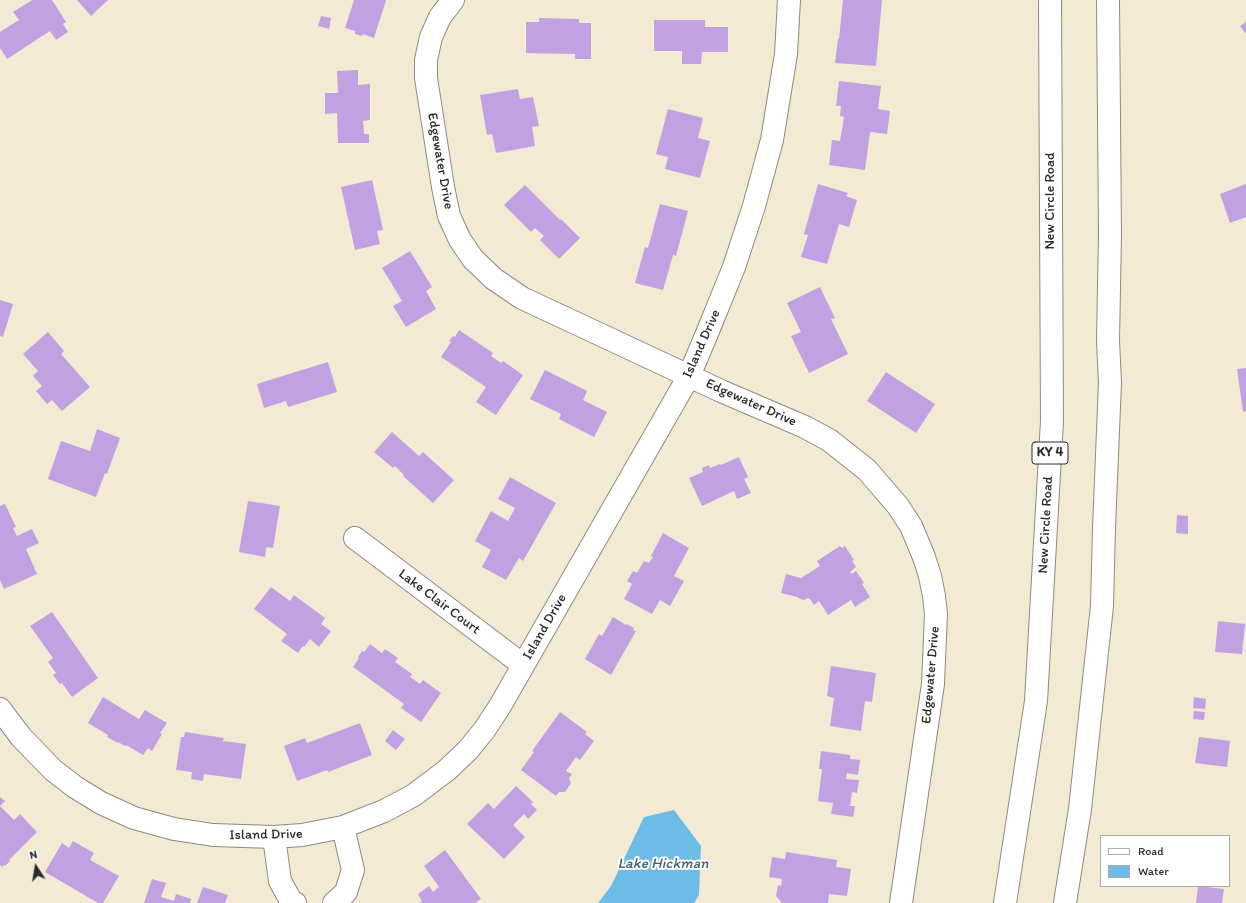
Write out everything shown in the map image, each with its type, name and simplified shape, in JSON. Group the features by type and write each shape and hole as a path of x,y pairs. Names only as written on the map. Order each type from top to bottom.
{"main road":[{"name":"Edgewater Drive","path":"453,0 440,17 431,37 426,60 426,78 447,209 460,240 474,259 494,279 522,298 721,391 805,427 829,440 867,470 898,506 911,526 930,576 936,614 933,684 901,903"},
{"name":"Island Drive","path":"0,710 21,737 53,770 75,787 101,803 134,818 174,829 213,835 274,837 302,835 344,827 384,811 414,795 446,770 468,750 485,729 500,706 689,376 734,267 754,206 772,140 786,54 790,0"},
{"name":"New Circle Road","path":"1005,903 1036,701 1052,421 1050,0"},
{"path":"1065,903 1080,808 1102,606 1110,382 1108,341 1110,234 1108,0"},
{"name":"Lake Clair Court","path":"355,538 524,665"},
{"path":"334,903 346,892 353,870 344,827"},
{"path":"274,837 280,881 291,901 295,903"}],"water":[{"name":"Lake Hickman","path":"674,810 701,846 699,895 694,903 598,903 611,886 644,817"}],"building":[{"path":"32,0 52,0 66,22 63,24 68,32 56,40 50,31 7,59 0,48 0,32 19,20 13,12"},
{"path":"77,0 108,0 91,16"},
{"path":"354,0 386,0 374,38 363,34 362,36 355,34 355,31 345,28"},
{"path":"843,0 882,0 876,66 835,63"},
{"path":"321,16 331,18 329,29 318,26"},
{"path":"539,18 579,19 579,23 591,23 591,59 575,59 575,54 526,53 526,22 539,22"},
{"path":"654,20 705,20 705,27 728,27 728,52 702,52 701,64 682,64 682,51 654,51"},
{"path":"1246,22 1246,34 1240,26"},
{"path":"358,70 358,85 370,84 370,120 363,121 364,134 369,134 369,143 338,143 337,113 325,114 325,93 338,93 337,71"},
{"path":"839,81 881,86 878,109 890,111 887,134 870,132 865,170 829,165 832,140 840,141 844,117 840,116 841,106 836,106"},
{"path":"518,89 520,99 533,97 539,126 532,127 535,146 496,153 492,134 487,135 480,95"},
{"path":"668,109 703,118 698,138 710,141 700,178 665,169 668,157 656,154"},
{"path":"372,180 383,230 377,231 380,244 355,250 341,187"},
{"path":"818,184 848,193 846,196 857,200 849,227 839,224 827,264 801,257 808,235 804,234"},
{"path":"1246,184 1246,217 1230,223 1220,194"},
{"path":"525,185 580,238 559,259 540,240 544,236 535,228 531,232 504,205"},
{"path":"660,204 688,211 676,256 673,255 663,290 635,283 645,247 648,248"},
{"path":"410,251 432,287 426,291 436,309 406,327 393,306 402,301 382,268"},
{"path":"820,287 835,318 831,319 848,354 809,373 791,336 801,332 787,303"},
{"path":"0,300 13,304 3,337 0,336"},
{"path":"459,330 493,353 491,356 501,363 503,361 523,375 496,415 476,402 486,387 441,357 451,342 449,341 453,336 455,337"},
{"path":"48,332 64,351 61,354 90,387 62,411 52,400 47,404 36,391 42,386 33,376 38,371 23,354"},
{"path":"328,362 337,392 288,407 286,401 264,408 257,384"},
{"path":"1246,368 1246,411 1243,412 1237,369"},
{"path":"545,370 587,391 583,400 607,412 594,437 559,419 561,414 530,399"},
{"path":"886,372 935,404 916,433 867,401"},
{"path":"97,429 120,438 107,474 105,473 96,497 48,479 61,441 90,451"},
{"path":"392,432 419,456 423,452 454,480 433,503 403,476 404,475 395,466 393,468 374,452"},
{"path":"739,457 748,477 744,479 751,493 737,499 734,491 702,506 689,478 703,472 702,468 709,465 710,468"},
{"path":"510,477 556,503 523,561 519,558 506,580 482,567 491,550 475,541 491,511 508,521 515,508 498,499"},
{"path":"248,501 280,506 273,548 266,547 265,557 239,552"},
{"path":"5,504 16,527 13,528 17,536 32,529 39,543 26,549 37,574 4,589 0,580 0,506"},
{"path":"1177,515 1188,516 1188,534 1176,533"},
{"path":"663,533 689,548 674,576 684,581 670,606 660,600 652,614 624,599 632,584 627,581 633,571 637,573 644,561 649,563"},
{"path":"840,546 842,548 845,546 854,560 852,561 856,567 850,572 852,574 856,571 864,583 862,584 870,597 855,607 851,600 828,615 819,601 814,605 810,599 807,598 804,600 781,593 786,574 801,578 820,566 817,561"},
{"path":"271,587 290,601 294,595 325,618 321,624 331,631 319,647 310,639 298,653 281,641 287,634 254,609"},
{"path":"52,612 98,678 72,697 62,683 60,684 53,675 56,673 48,662 53,658 30,626"},
{"path":"613,617 634,628 633,630 636,631 611,675 585,659 599,634 602,636"},
{"path":"1218,621 1245,624 1242,654 1215,652"},
{"path":"370,644 382,653 385,649 398,658 395,662 412,674 410,677 420,684 423,680 441,693 421,722 401,708 404,704 353,667 362,651 364,652"},
{"path":"831,666 876,673 872,702 865,701 861,731 830,726 834,698 827,696"},
{"path":"103,697 139,719 145,710 167,723 160,733 162,734 152,751 148,748 143,755 126,745 125,746 107,737 108,735 88,723"},
{"path":"1194,697 1206,699 1205,709 1193,708"},
{"path":"1194,711 1205,712 1204,720 1193,719"},
{"path":"560,712 587,732 585,734 594,741 580,760 576,757 566,771 572,774 569,778 571,783 565,792 559,792 556,796 521,770 534,752 532,751"},
{"path":"360,723 372,755 328,772 327,770 297,781 284,746 305,738 307,743"},
{"path":"393,730 405,739 396,750 385,741"},
{"path":"185,732 224,738 223,741 246,744 241,779 204,774 203,781 191,779 192,772 176,770 181,737 184,737"},
{"path":"1199,737 1230,741 1227,767 1195,763"},
{"path":"821,751 850,755 850,759 860,760 858,775 847,773 846,779 859,780 857,793 852,792 850,806 855,806 853,817 831,814 833,803 818,801 822,769 819,769"},
{"path":"516,786 533,802 531,804 537,810 528,819 524,814 513,825 525,837 504,859 467,824 488,803 494,809"},
{"path":"0,797 5,801 0,806"},
{"path":"0,806 14,820 20,814 37,832 5,866 4,865 2,867 0,865"},
{"path":"73,841 94,853 90,860 119,876 103,903 98,903 45,872 62,843 69,848"},
{"path":"445,850 481,899 475,903 419,903 422,901 418,894 429,886 433,892 439,887 424,866"},
{"path":"786,852 837,860 836,867 851,869 847,896 829,894 828,903 782,903 776,896 778,885 781,886 782,879 769,877 772,857 785,859"},
{"path":"152,879 166,883 161,897 174,901 176,894 191,899 190,903 144,903"},
{"path":"203,887 228,895 225,903 197,903"},
{"path":"1198,887 1224,889 1222,903 1196,903"}]}
